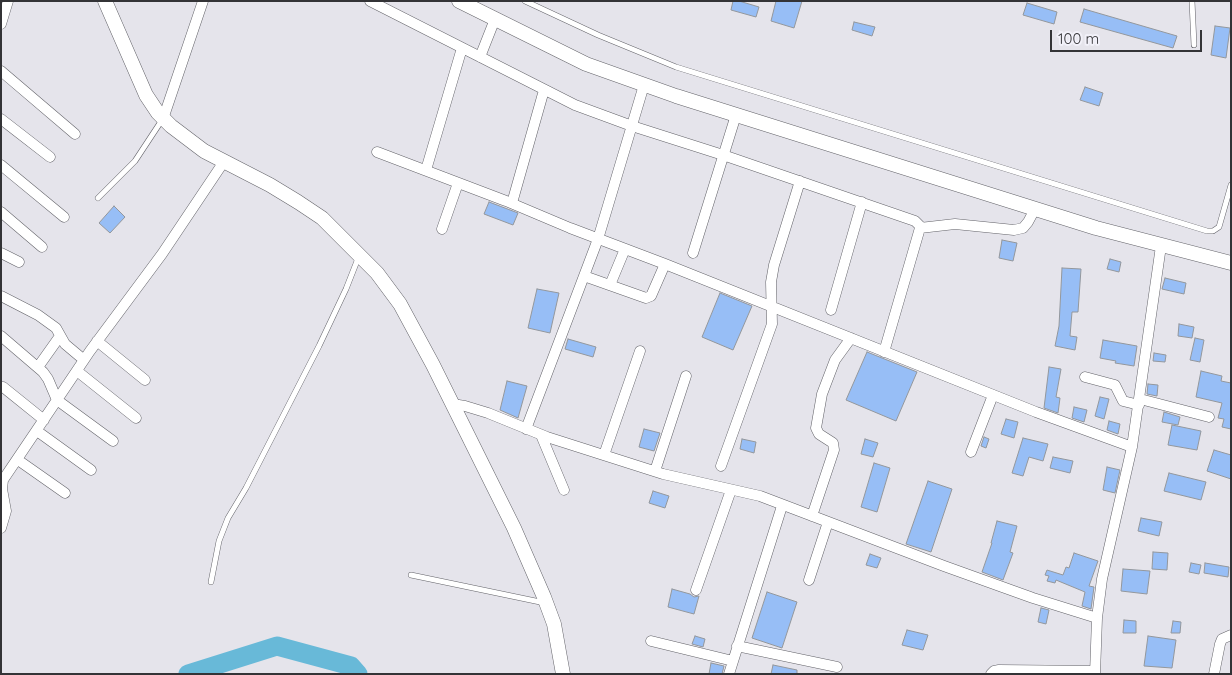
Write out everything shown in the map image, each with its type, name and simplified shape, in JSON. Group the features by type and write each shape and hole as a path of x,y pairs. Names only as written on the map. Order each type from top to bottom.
{"street":[{"path":"1,24 8,1"},
{"path":"104,1 146,95 158,114 204,151 223,163 270,185 322,218 377,273 400,304 514,528 546,603 558,642 563,674"},
{"path":"163,119 203,1"},
{"path":"370,1 575,105 632,126 915,220 920,228 884,352"},
{"path":"459,1 586,64 644,85 1035,209 1161,246 1231,263"},
{"path":"480,57 495,19"},
{"path":"426,170 462,48"},
{"path":"1,70 75,134"},
{"path":"526,429 598,239 644,85"},
{"path":"512,203 544,90"},
{"path":"693,252 736,115"},
{"path":"1,119 50,158"},
{"path":"377,152 512,203 598,239 993,395 1132,447"},
{"path":"1,528 6,511 2,484 97,341 158,260 223,163"},
{"path":"1,165 64,217"},
{"path":"721,466 772,324 771,282 774,265 800,181"},
{"path":"442,229 458,183"},
{"path":"831,310 862,202"},
{"path":"920,228 956,224 1014,230 1023,228 1035,209"},
{"path":"1,212 42,247"},
{"path":"991,674 999,670 1095,672 1097,618 1103,571 1132,447 1161,246"},
{"path":"610,285 625,249"},
{"path":"1,253 19,262"},
{"path":"584,276 648,297 651,296 665,264"},
{"path":"1,296 38,315 56,328 65,344 84,360"},
{"path":"1,336 38,367 48,379 57,400 113,441"},
{"path":"38,367 60,336"},
{"path":"812,516 834,450 833,443 819,434 816,428 822,394 835,360 851,338"},
{"path":"97,341 145,380"},
{"path":"604,456 640,351"},
{"path":"77,371 136,418"},
{"path":"655,472 686,376"},
{"path":"1085,378 1115,385 1123,400 1209,417"},
{"path":"3,388 44,420"},
{"path":"971,452 993,395"},
{"path":"452,404 488,413 541,435 655,472 760,496 782,506 1033,598 1097,618"},
{"path":"37,431 92,470"},
{"path":"541,435 564,490"},
{"path":"18,460 65,493"},
{"path":"696,590 732,490"},
{"path":"729,674 782,506"},
{"path":"809,580 828,522"},
{"path":"1214,674 1220,644 1222,640 1231,635"},
{"path":"651,641 733,661"},
{"path":"737,646 837,667"}],"lane":[{"path":"525,1 598,35 676,67 1207,231 1213,231 1219,227 1231,185"},
{"path":"1192,1 1194,45"},
{"path":"98,198 135,161 163,119"},
{"path":"211,582 218,541 228,518 246,488 319,346 360,255"},
{"path":"411,575 546,603"}],"building":[{"path":"733,1 759,7 756,17 731,10"},
{"path":"776,1 802,1 794,28 771,21"},
{"path":"1027,3 1057,12 1054,24 1023,15"},
{"path":"1084,9 1177,36 1173,48 1080,22"},
{"path":"854,22 875,27 872,36 852,30"},
{"path":"1215,26 1230,28 1226,58 1211,55"},
{"path":"1085,87 1103,93 1099,106 1080,100"},
{"path":"489,202 518,213 513,225 484,214"},
{"path":"114,206 125,217 110,233 99,223"},
{"path":"1002,240 1017,243 1013,261 999,258"},
{"path":"1110,259 1121,262 1119,272 1107,269"},
{"path":"1062,268 1081,269 1078,312 1072,312 1070,336 1077,337 1075,350 1055,346 1059,326"},
{"path":"1165,278 1186,283 1184,294 1162,289"},
{"path":"537,289 559,293 550,333 528,328"},
{"path":"720,293 752,306 733,350 702,337"},
{"path":"1179,324 1194,327 1192,338 1178,336"},
{"path":"1195,338 1204,340 1200,362 1190,360"},
{"path":"568,339 596,347 593,357 565,349"},
{"path":"1103,340 1137,346 1134,366 1100,358"},
{"path":"867,352 917,372 896,421 846,400"},
{"path":"1154,353 1166,355 1165,362 1153,361"},
{"path":"1049,367 1061,369 1056,397 1060,398 1058,413 1044,408"},
{"path":"1201,371 1222,376 1221,381 1231,383 1231,429 1222,427 1224,419 1218,418 1222,403 1196,397"},
{"path":"507,381 527,386 518,418 500,410"},
{"path":"1148,384 1158,385 1157,396 1147,394"},
{"path":"1100,397 1109,399 1104,419 1095,416"},
{"path":"1074,407 1087,410 1084,422 1072,418"},
{"path":"1164,412 1180,417 1178,425 1162,422"},
{"path":"1006,419 1018,422 1014,438 1001,434"},
{"path":"1109,421 1120,424 1118,434 1107,430"},
{"path":"1172,425 1201,431 1197,450 1168,445"},
{"path":"644,429 660,433 654,451 639,447"},
{"path":"984,437 989,439 986,448 981,446"},
{"path":"1023,438 1048,444 1043,461 1029,457 1023,476 1012,473"},
{"path":"742,439 756,442 754,453 740,449"},
{"path":"865,439 878,443 873,457 861,454"},
{"path":"1214,450 1231,455 1231,479 1207,471"},
{"path":"1053,457 1073,461 1070,473 1050,468"},
{"path":"874,463 890,468 877,512 861,507"},
{"path":"1107,467 1120,470 1115,493 1103,490"},
{"path":"1169,473 1206,482 1201,500 1164,491"},
{"path":"928,481 952,489 931,552 906,544"},
{"path":"653,491 669,496 665,508 649,503"},
{"path":"1141,518 1162,522 1159,536 1138,531"},
{"path":"997,521 1017,526 1010,552 1013,553 1003,580 982,572"},
{"path":"1153,552 1168,553 1167,570 1152,569"},
{"path":"1074,553 1098,561 1089,586 1094,587 1091,609 1082,606 1085,592 1056,580 1055,583 1047,581 1049,576 1045,575 1047,570 1063,575 1066,567 1069,568"},
{"path":"870,554 881,558 877,568 866,565"},
{"path":"1191,563 1201,565 1199,574 1189,572"},
{"path":"1205,563 1229,567 1228,577 1204,573"},
{"path":"1123,569 1150,571 1147,594 1121,591"},
{"path":"672,589 694,597 699,596 694,614 668,607"},
{"path":"767,592 797,602 782,648 752,638"},
{"path":"1041,608 1049,610 1046,624 1038,622"},
{"path":"1124,620 1136,621 1136,633 1123,633"},
{"path":"1173,621 1181,622 1180,633 1171,633"},
{"path":"907,630 928,635 923,650 902,645"},
{"path":"695,636 705,639 703,647 692,644"},
{"path":"1148,636 1176,640 1172,668 1144,666"},
{"path":"711,663 724,666 722,674 709,674"},
{"path":"773,665 797,670 797,674 771,674"}],"waterway":[{"path":"188,674 277,646 351,666 358,674"}]}
